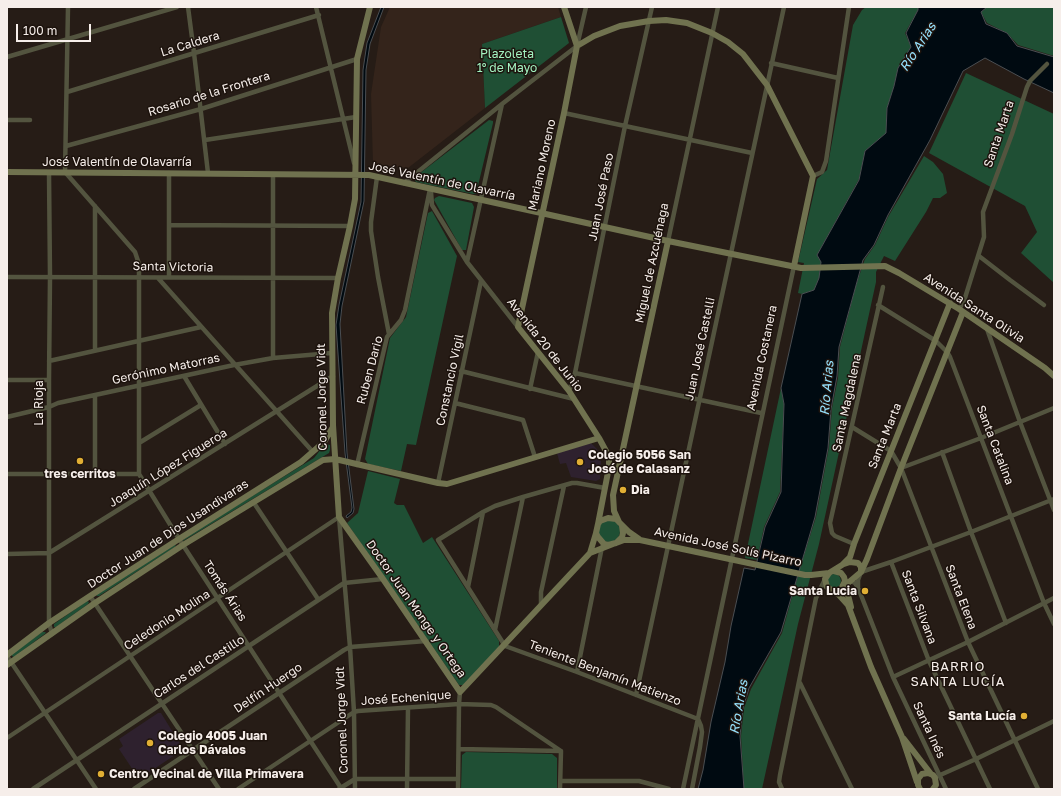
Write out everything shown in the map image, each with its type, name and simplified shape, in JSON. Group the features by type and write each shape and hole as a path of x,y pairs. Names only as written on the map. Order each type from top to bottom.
{"main road":[{"name":"Coronel Jorge Vidt","path":"338,517 333,425 332,313 355,199 358,174 356,117 357,59 370,7"},
{"path":"564,7 577,46 610,29 649,21 675,21 687,23 712,33 728,42 743,54 767,85 813,176"},
{"name":"Mariano Moreno","path":"518,327 577,46"},
{"name":"José Valentín de Olavarría","path":"7,172 358,174 605,228 804,268 878,265"},
{"name":"Avenida Costanera","path":"794,266 813,176"},
{"name":"Miguel de Azcuénaga","path":"621,524 614,510 613,495 668,241"},
{"name":"Avenida Santa Olivia","path":"878,265 885,266 899,273 950,303 1045,368 1054,376"},
{"name":"Santa Marta","path":"853,551 854,544 950,303"},
{"name":"Santa Marta","path":"861,572 947,352 961,310"},
{"name":"Avenida 20 de Junio","path":"518,327 568,390 600,438 606,451 609,462 598,524"},
{"name":"Doctor Juan de Dios Usandivaras","path":"7,655 90,596 179,538 301,462 323,443 333,425"},
{"path":"313,452 325,460 335,459 351,464 448,484 600,438"},
{"path":"323,443 330,443 334,449 331,457 325,460"},
{"name":"Doctor Juan de Dios Usandivaras","path":"9,664 95,603 183,546 325,460"},
{"name":"Doctor Juan Monge y Ortega","path":"338,517 383,578 460,692"},
{"path":"460,692 505,646 590,553 615,543 622,537 623,533 621,524 616,519 604,519 598,524 590,553"},
{"name":"Avenida José Solís Pizarro","path":"621,524 640,540"},
{"path":"596,533 600,541 608,545 615,543"},
{"name":"Avenida José Solís Pizarro","path":"615,543 630,539 668,545 808,575 825,583"},
{"path":"842,565 850,557 853,551 861,560 867,559"},
{"path":"834,591 838,590 861,572 861,567 858,563 850,562 842,565 831,572 825,583 834,591 844,599 852,612"},
{"path":"831,572 841,573 846,584 852,612 871,667 902,737 920,789"},
{"name":"Avenida José Solís Pizarro","path":"808,575 831,572"},
{"path":"902,737 935,782"},
{"path":"917,782 922,774 928,773 935,782"}],"street":[{"path":"7,474 139,474 138,264 135,252 65,172 68,7"},
{"path":"7,57 177,7"},
{"path":"188,7 208,173"},
{"path":"316,7 358,174"},
{"name":"Mariano Moreno","path":"577,46 586,7"},
{"name":"Juan José Paso","path":"568,390 575,373 625,126 652,7"},
{"name":"Miguel de Azcuénaga","path":"668,241 718,7"},
{"name":"Juan José Castelli","path":"636,695 784,7"},
{"path":"813,176 822,172 826,161 849,7"},
{"name":"La Caldera","path":"67,92 318,15"},
{"path":"404,183 577,46"},
{"name":"Rosario de la Frontera","path":"66,146 201,109 331,66 357,59"},
{"path":"771,63 838,78"},
{"name":"Santa Marta","path":"961,310 984,237 983,212 1012,134 1027,87 1030,81 1046,64"},
{"path":"467,262 502,104"},
{"path":"564,113 752,153"},
{"path":"205,140 356,117"},
{"path":"7,120 30,120"},
{"name":"La Rioja","path":"49,173 49,624 52,634"},
{"path":"169,173 169,277"},
{"path":"273,174 273,358"},
{"path":"377,177 370,222 378,277 389,334"},
{"name":"Ruben Dario","path":"351,464 387,337 401,320 405,310 430,189"},
{"name":"Avenida 20 de Junio","path":"430,189 432,206 467,262 518,327"},
{"path":"95,206 95,350"},
{"path":"169,225 350,226"},
{"path":"979,256 1044,305"},
{"name":"Avenida Costanera","path":"683,789 794,266"},
{"name":"Santa Victoria","path":"7,277 338,278"},
{"path":"158,278 313,452"},
{"name":"Constancio Vigil","path":"438,483 481,281"},
{"name":"Santa Magdalena","path":"854,544 835,536 832,533 830,524 878,305 884,287"},
{"name":"Santa Catalina","path":"878,305 936,341 950,357 1044,603 1054,624"},
{"path":"50,361 201,328"},
{"path":"987,329 1020,422 1052,500 1054,510"},
{"path":"530,389 538,352"},
{"name":"Gerónimo Matorras","path":"7,416 49,407 58,403 234,365 273,358 332,353"},
{"path":"461,371 574,399"},
{"path":"575,373 700,401 762,413"},
{"path":"184,376 225,444"},
{"name":"Joaquín López Figueroa","path":"49,553 333,376"},
{"path":"7,380 49,380"},
{"path":"94,395 95,474"},
{"path":"455,403 523,420 535,457"},
{"path":"139,443 200,404"},
{"path":"901,468 981,438 1054,408"},
{"name":"Santa Elena","path":"852,427 891,451 901,468 968,642 1038,789"},
{"path":"942,452 1006,623"},
{"name":"Tomás Árias","path":"139,474 183,546 311,741 340,788"},
{"path":"505,646 438,540 483,512 495,506 523,497 577,483 605,488"},
{"path":"541,605 541,592 564,486"},
{"path":"495,630 523,497"},
{"path":"861,572 971,532 1052,500"},
{"path":"254,503 318,600"},
{"path":"468,587 483,512"},
{"name":"Celedonio Molina","path":"7,738 287,553 338,517"},
{"name":"Coronel Jorge Vidt","path":"338,517 350,648 354,712 355,789"},
{"path":"577,672 602,548"},
{"path":"7,554 49,553"},
{"name":"Santa Silvana","path":"891,562 930,661 990,789"},
{"name":"Santa Inés","path":"859,590 858,580 861,572"},
{"name":"Carlos del Castillo","path":"33,789 344,583 383,578"},
{"path":"782,789 780,775 800,683 816,598 825,583"},
{"name":"Santa Inés","path":"846,584 855,583 859,590 935,782 946,789"},
{"path":"90,596 219,789"},
{"path":"893,677 930,661 1054,598"},
{"name":"Delfín Huergo","path":"134,789 344,650 350,648 426,641"},
{"name":"Teniente Benjamín Matienzo","path":"505,646 698,719"},
{"path":"7,655 9,664 96,789"},
{"path":"800,683 852,789"},
{"name":"Doctor Juan Monge y Ortega","path":"458,789 460,692"},
{"name":"José Echenique","path":"238,789 354,712 358,711 459,704 486,704 496,707 561,751"},
{"path":"407,789 408,708"},
{"name":"Avenida Costanera","path":"692,789 702,732 698,719"},
{"path":"935,782 1015,740 1054,722"},
{"path":"459,749 561,751 560,789"},
{"path":"340,788 355,779 458,779"},
{"path":"561,781 639,781 669,789"}],"shaded area":[{"path":"390,7 558,7 561,17 482,44 485,108 408,168 373,164 371,94 381,27"},
{"name":"Colegio 5056 San José de Calasanz","path":"591,443 597,449 601,461 600,479 596,481 571,477 566,463 560,464 557,453"},
{"name":"Colegio 4005 Juan Carlos Dávalos","path":"158,713 161,713 182,747 181,751 139,779 119,749 123,746 119,739"}],"green space":[{"path":"866,7 918,7 918,10 905,33 911,47 898,68 887,108 886,133 865,151 859,179 817,255 821,262 819,278 814,290 802,294 798,293 804,263 798,262 817,179 827,170 853,25 862,10"},
{"path":"987,7 1054,7 1054,56 1018,45 1007,33 987,23 981,12"},
{"name":"Plazoleta 1° de Mayo","path":"561,17 569,43 485,108 482,44"},
{"path":"966,73 1054,114 1054,283 1021,253 1037,232 1025,206 929,153"},
{"path":"489,120 493,121 493,123 476,194 416,182 415,177"},
{"path":"924,156 933,162 943,174 947,193 940,198 933,198 926,212 895,261 884,256 876,272 876,282 819,544 798,624 762,789 744,789 741,736 744,708 751,689 782,633 816,517 829,447 832,408 838,378 840,347 856,285 865,259 875,245 888,217"},
{"path":"439,196 472,203 474,207 466,250 462,250 434,200"},
{"path":"432,211 457,256 416,445 407,444 401,471 368,464 365,459 390,338 406,317 428,213"},
{"path":"781,388 784,404 780,492 764,527 757,560 745,558"},
{"path":"325,444 330,445 329,453 183,541 192,533 314,458"},
{"path":"368,471 400,479 394,503 397,505 404,505 423,543 432,537 499,641 499,647 463,685 459,685 347,523 358,513"},
{"path":"609,520 617,523 620,531 617,539 609,542 601,539 598,531 601,523"},
{"path":"176,544 175,547 99,596 96,595"},
{"path":"834,574 839,576 841,581 839,586 834,588 829,586 827,581 829,576"},
{"path":"87,601 89,602 88,604 54,627 54,624"},
{"path":"42,632 46,633 14,657 12,656 12,654"},
{"path":"466,752 552,754 557,758 557,789 461,789 462,755"}],"water":[{"path":"381,7 384,7 370,44 366,70 364,201 342,306 340,324 347,453 354,509 353,513 347,518 346,516 351,512 352,508 345,453 336,325 361,202 363,70 367,43"},
{"name":"Río Arias","path":"918,7 987,7 981,12 986,24 1007,33 1017,46 1054,57 1054,93 985,58 963,71 930,140 888,215 874,245 863,260 839,347 837,376 831,409 828,448 815,517 781,632 749,688 743,708 740,736 744,789 698,789 744,568 755,570 765,527 781,492 784,404 781,388 802,294 814,290 819,278 821,262 817,255 859,180 865,151 886,133 887,108 898,68 911,47 906,33 918,10"}],"place":[{"name":"tres cerritos","path":"80,461"},
{"name":"Colegio 5056 San José de Calasanz","path":"580,462"},
{"name":"Dia","path":"623,490"},
{"name":"Santa Lucia","path":"865,591"},
{"name":"Santa Lucía","path":"1024,716"},
{"name":"Colegio 4005 Juan Carlos Dávalos","path":"150,743"},
{"name":"Centro Vecinal de Villa Primavera","path":"101,774"}],"district":[{"name":"BARRIO SANTA LUCÍA","path":"958,674"}]}
